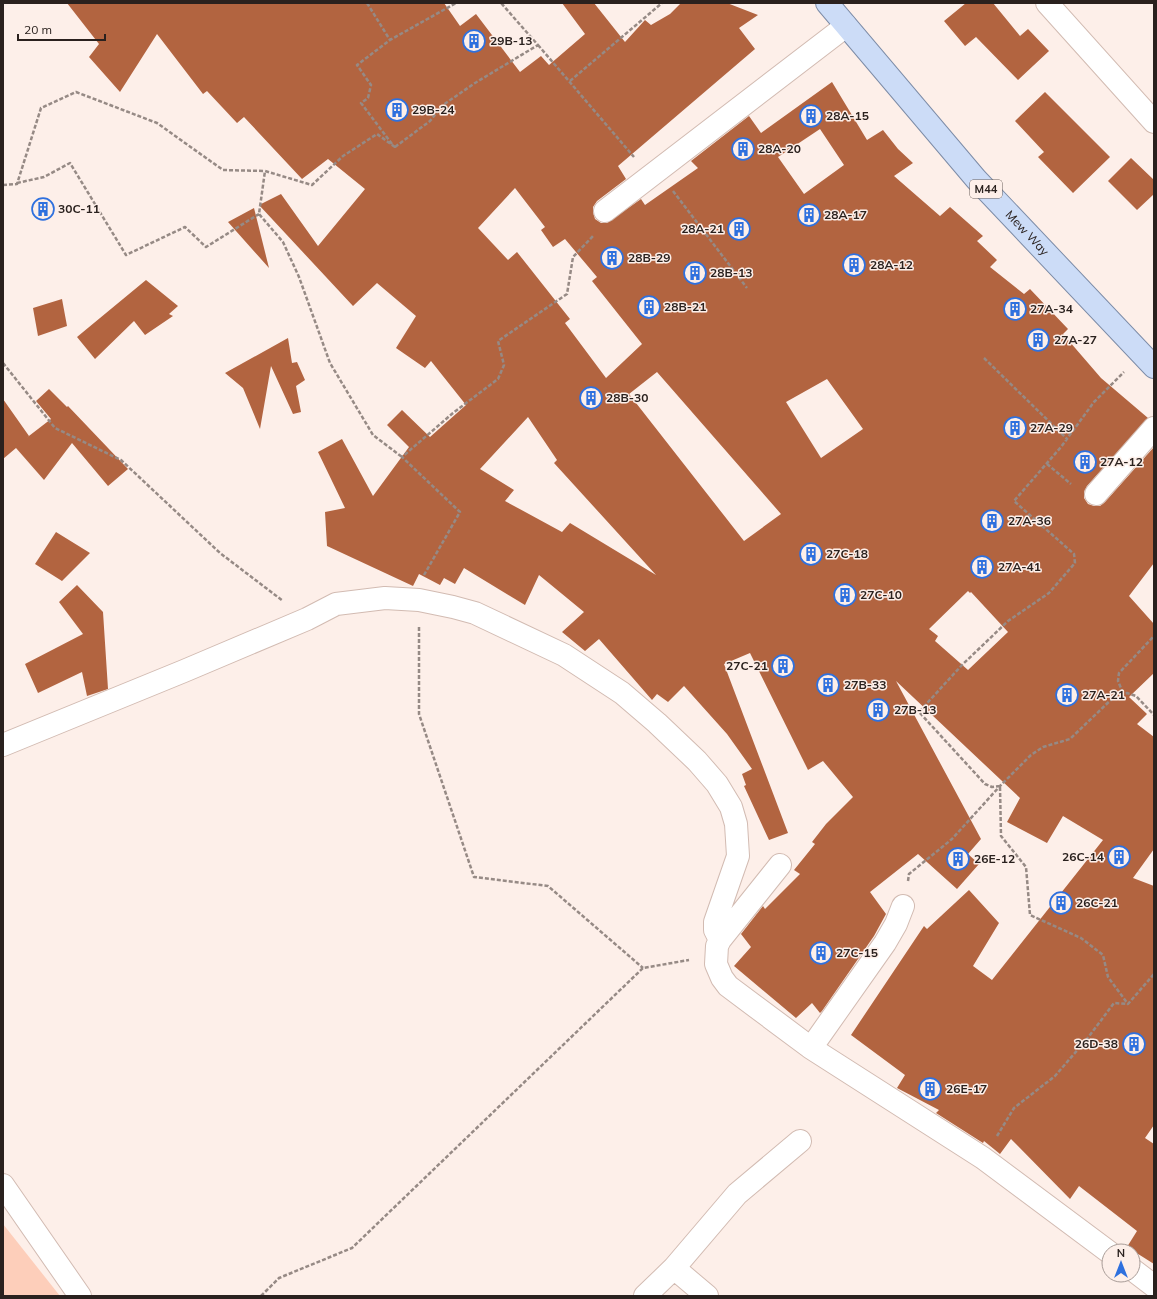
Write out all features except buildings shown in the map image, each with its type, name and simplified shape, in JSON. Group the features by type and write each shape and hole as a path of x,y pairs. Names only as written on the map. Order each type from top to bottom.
{"main road":[{"name":"Mew Way","path":"827,3 976,179 1154,367"}],"street":[{"path":"1047,3 1154,122"},
{"path":"605,211 846,26"},
{"path":"1096,494 1154,428"},
{"path":"3,745 307,619 336,604 385,598 419,600 475,613 564,654 622,693 657,723 717,784 731,806 738,836 738,856 715,922 718,948 718,972 728,986 811,1048 983,1158 1101,1246"},
{"path":"718,948 780,865"},
{"path":"811,1048 885,943 896,924 903,906"},
{"path":"645,1296 674,1268 737,1194 800,1141"},
{"path":"3,1185 80,1296"},
{"path":"674,1268 707,1296"},
{"path":"1141,1276 1154,1286"}],"path":[{"path":"367,3 390,40"},
{"path":"395,147 361,103 368,98 371,85 357,65 390,40 456,3"},
{"path":"501,3 654,172 746,288"},
{"path":"570,81 662,3"},
{"path":"395,147 430,121 443,105 475,83 538,45"},
{"path":"17,184 41,108 76,92 157,124 223,170 265,171 312,185 343,156 377,134 395,147"},
{"path":"3,185 17,184 44,177 70,163 126,255 185,227 206,247 259,214"},
{"path":"265,171 259,214 283,242 298,277 330,363 373,435 402,458 460,512 419,582 419,714 474,877 548,886 643,968"},
{"path":"402,458 463,405 498,379 504,365 498,341 567,294 573,257 608,221 605,211"},
{"path":"984,358 1067,439"},
{"path":"3,362 55,428 121,460 220,553 307,619"},
{"path":"1000,786 992,787 985,784 919,712 962,665 1008,621 1049,593 1075,563 1074,554 1014,501 1067,439 1094,402 1128,368"},
{"path":"1123,693 1118,681 1119,673 1154,636"},
{"path":"903,906 909,874 952,839 1000,786 1037,750 1070,739 1114,697 1123,693 1136,696 1154,716"},
{"path":"1000,786 1001,836 1026,867 1030,915 1081,938 1103,955 1108,977 1128,1004"},
{"path":"261,1296 279,1278 352,1248 643,968 718,948"},
{"path":"1128,1004 1154,974"},
{"path":"983,1158 1014,1108 1055,1076 1087,1039 1114,1003 1128,1004"}],"shaded area":[{"path":"3,1224 60,1296 3,1296"}],"place":[{"name":"29B-13","path":"474,41"},
{"name":"29B-24","path":"397,110"},
{"name":"28A-15","path":"811,116"},
{"name":"28A-20","path":"743,149"},
{"name":"30C-11","path":"43,209"},
{"name":"28A-17","path":"809,215"},
{"name":"28A-21","path":"739,229"},
{"name":"28B-29","path":"612,258"},
{"name":"28A-12","path":"854,265"},
{"name":"28B-13","path":"695,273"},
{"name":"28B-21","path":"649,307"},
{"name":"27A-34","path":"1015,309"},
{"name":"27A-27","path":"1038,340"},
{"name":"28B-30","path":"591,398"},
{"name":"27A-29","path":"1015,428"},
{"name":"27A-12","path":"1085,462"},
{"name":"27A-36","path":"992,521"},
{"name":"27C-18","path":"811,554"},
{"name":"27A-41","path":"982,567"},
{"name":"27C-10","path":"845,595"},
{"name":"27C-21","path":"783,666"},
{"name":"27B-33","path":"828,685"},
{"name":"27A-21","path":"1067,695"},
{"name":"27B-13","path":"878,710"},
{"name":"26C-14","path":"1119,857"},
{"name":"26E-12","path":"958,859"},
{"name":"26C-21","path":"1061,903"},
{"name":"27C-15","path":"821,953"},
{"name":"26D-38","path":"1134,1044"},
{"name":"26E-17","path":"930,1089"}]}
